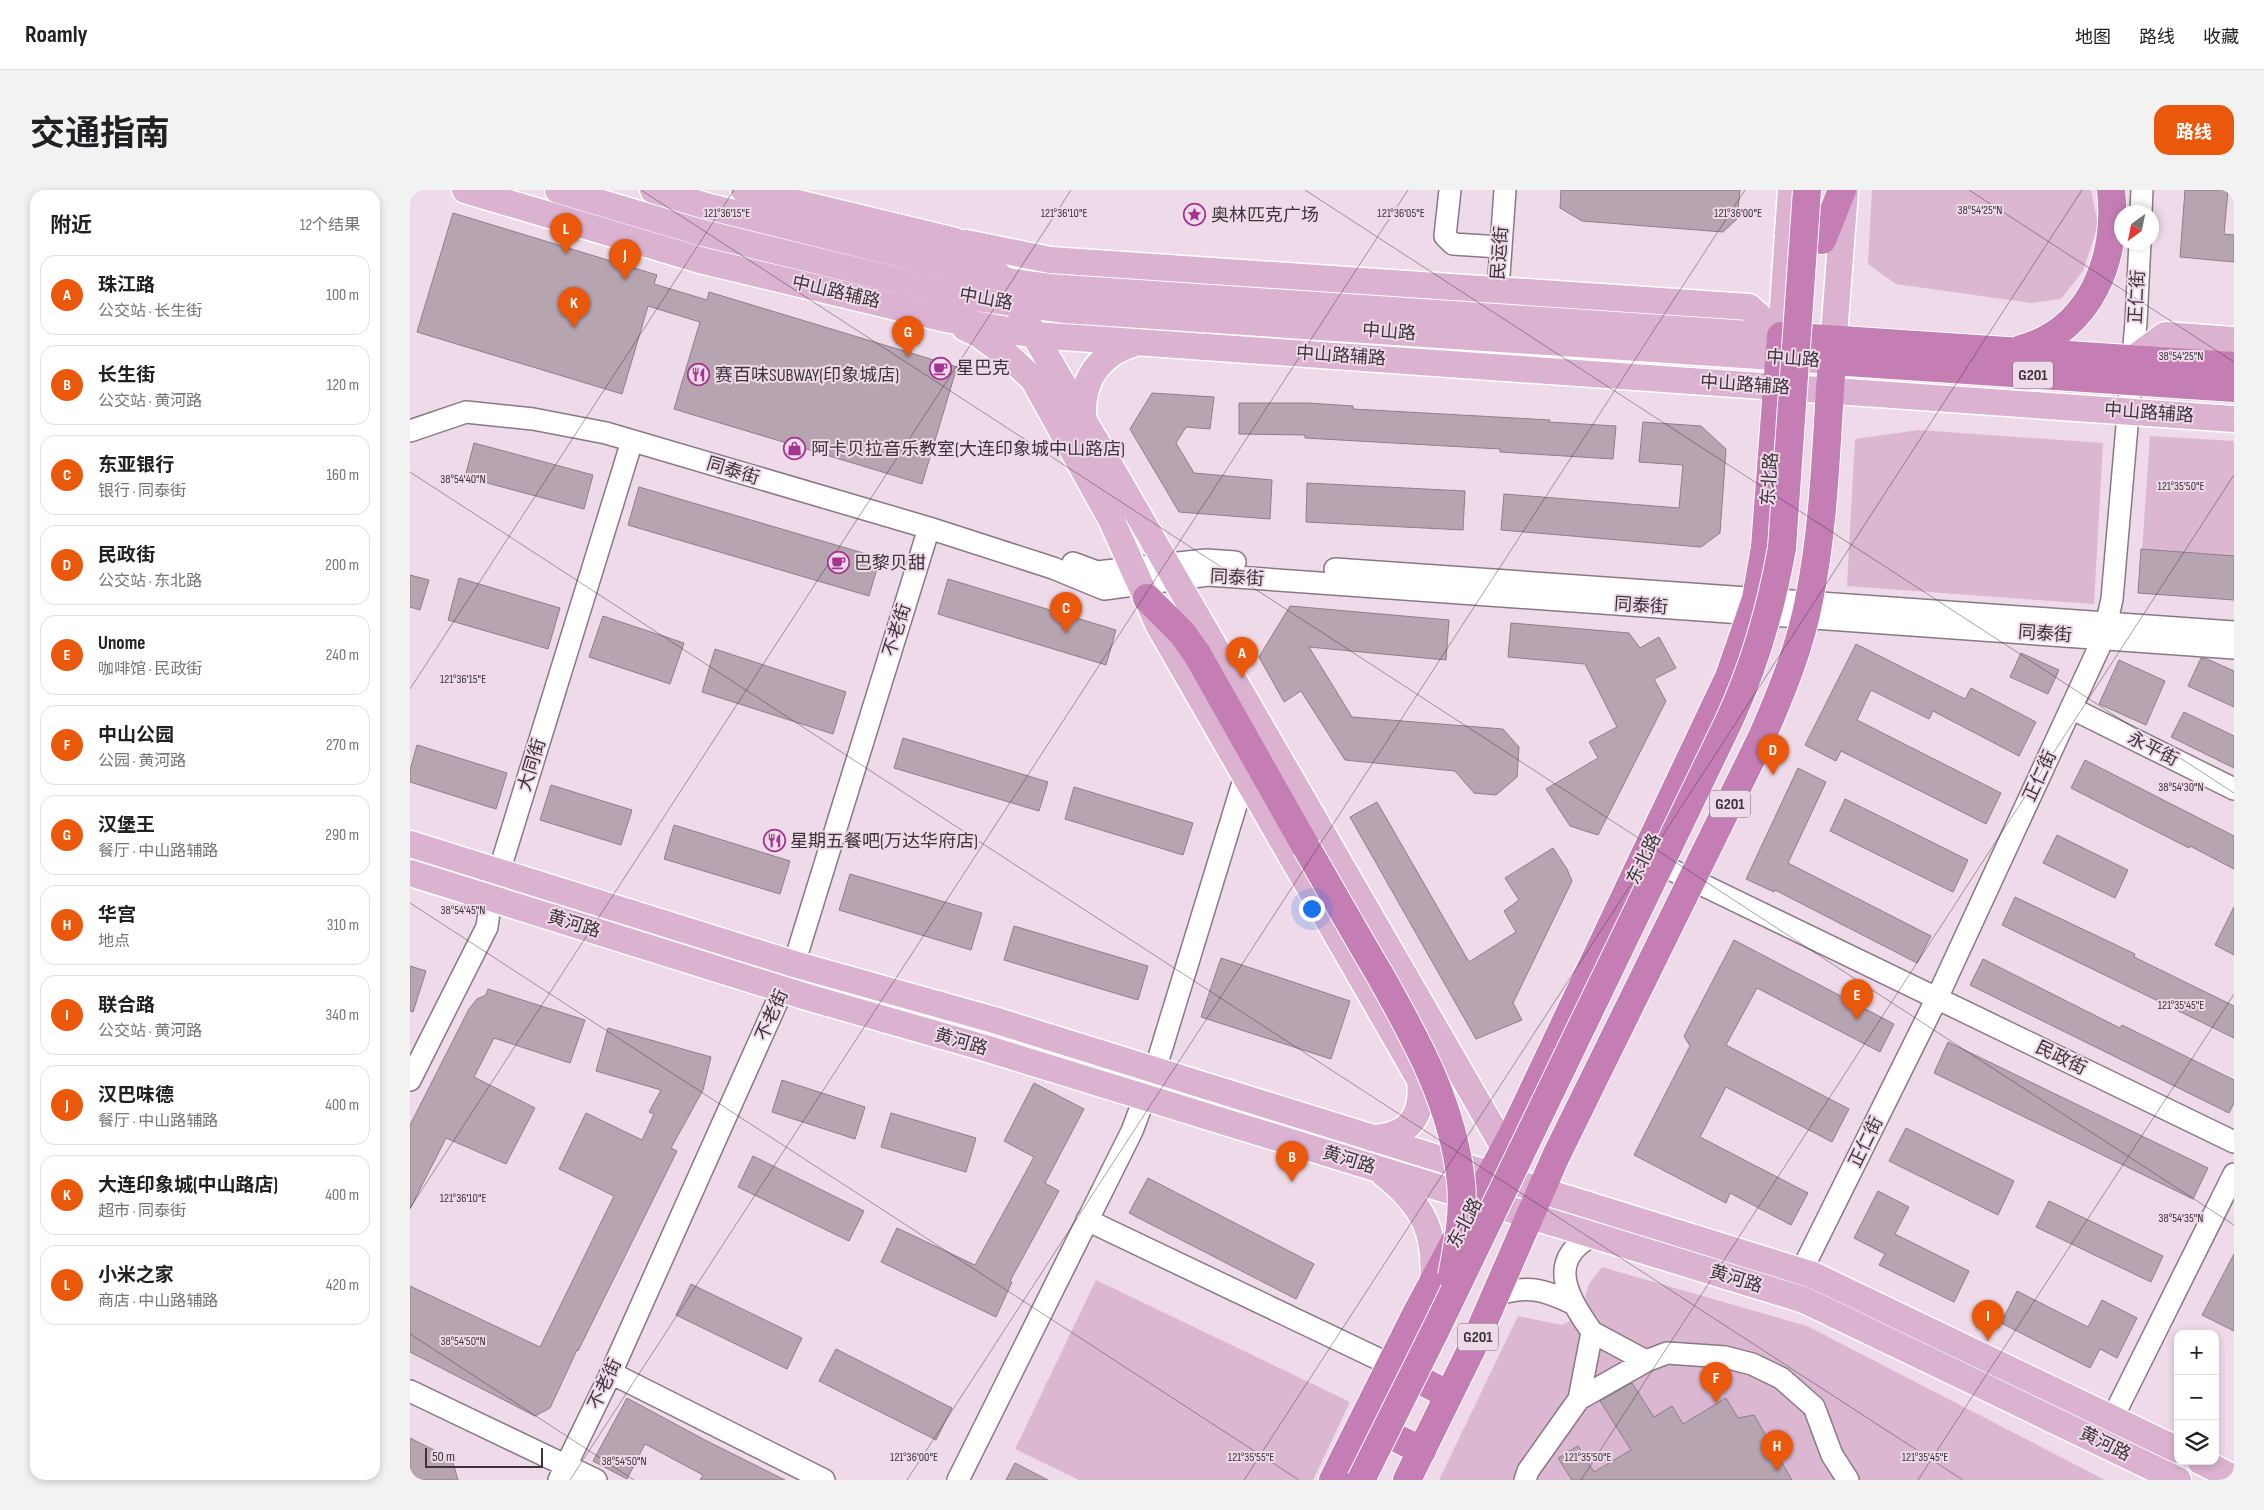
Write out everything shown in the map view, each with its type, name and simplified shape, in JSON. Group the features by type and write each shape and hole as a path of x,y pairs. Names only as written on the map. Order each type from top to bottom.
{"highway":[{"name":"东北路","path":"1361,1480 1438,1325 1729,721 1745,686 1759,647 1773,598 1782,548 1807,190"},
{"name":"东北路","path":"1380,1480 1764,688 1790,600 1799,550 1826,190"},
{"path":"1822,240 1844,190"},
{"path":"2015,351 2040,344 2058,333 2075,318 2088,300 2098,281 2112,239 2113,208 2111,190"},
{"name":"中山路","path":"1780,347 2132,370 2234,366"},
{"name":"东北路","path":"1333,1480 1524,1111 1717,704 1753,606 1765,547 1780,347"},
{"name":"中山路","path":"1833,350 2015,351 2234,388"},
{"name":"G201","path":"1407,1480 1496,1296 1534,1199 1762,737 1793,659 1807,610 1818,554 1833,350"},
{"path":"1140,584 1182,633 1196,654 1417,1041 1435,1079 1456,1150 1461,1183 1461,1211 1457,1248 1450,1285 1438,1325"},
{"path":"1524,1111 1568,1133"},
{"path":"1391,1365 1449,1395"},
{"path":"1363,1421 1422,1450"}],"main road":[{"name":"中山路辅路","path":"465,190 693,258 946,319 1035,335 2234,419"},
{"name":"中山路","path":"558,190 699,232 962,296 1017,305 1129,314 1780,347"},
{"name":"中山路","path":"653,190 708,198 1002,279 1049,287 1496,317 1780,347"},
{"path":"744,190 955,240 1050,260 1749,307 1780,347"},
{"name":"东北路","path":"1780,347 1791,190"},
{"path":"1833,350 1844,190"},
{"path":"955,240 981,258 1002,279 1534,1199"},
{"path":"1035,335 1129,314"},
{"path":"946,319 978,334 1007,355 1033,379 1111,519 1159,626 1420,1080 1422,1098 1418,1112 1410,1125 1388,1137 1371,1138"},
{"path":"2132,370 2165,335 2234,340"},
{"path":"1083,418 1082,400 1094,370 1106,357 1119,348 1137,342"},
{"name":"黄河路","path":"410,844 794,964 994,1020 1491,1175 1592,1235 1804,1300 2178,1480"},
{"name":"黄河路","path":"410,873 1478,1200 1534,1199 1813,1275 2174,1448"},
{"path":"1420,1080 1454,1060"},
{"path":"1479,1104 1492,1113 1504,1117 1514,1116 1524,1111"},
{"path":"1376,1168 1398,1186 1415,1204 1427,1223 1435,1262 1433,1284"},
{"path":"2208,1465 2234,1478"}],"street":[{"path":"1450,190 1445,236 1453,244 1500,247"},
{"name":"民运街","path":"1496,317 1505,190"},
{"path":"2141,205 2142,190"},
{"path":"699,232 708,198"},
{"name":"正仁街","path":"1801,1272 1937,998 2105,631 2112,599 2132,370 2140,250"},
{"name":"同泰街","path":"410,431 466,412 533,419 606,433 929,528 1052,568 1066,560 1097,572 1140,584 1206,560 1753,606 2105,631 2234,648"},
{"name":"大同街","path":"410,1080 487,927 492,898 632,441"},
{"name":"不老街","path":"563,1472 611,1373 794,964 929,528"},
{"name":"同泰街","path":"2105,631 2234,632"},
{"name":"永平街","path":"2071,708 2234,789"},
{"path":"958,1480 1132,1132 1155,1070 1245,776"},
{"name":"民政街","path":"1645,857 2234,1142"},
{"path":"2101,1442 2234,1174"},
{"path":"1087,1220 1391,1365"},
{"path":"1592,1235 1578,1243 1569,1253 1565,1263 1564,1275 1572,1303 1592,1332 1646,1361"},
{"path":"1496,1296 1515,1289 1534,1289 1572,1303"},
{"path":"1525,1480 1528,1471 1579,1399 1592,1332"},
{"path":"1579,1399 1646,1361 1667,1353 1725,1357 1752,1364 1781,1378 1814,1407 1832,1455 1848,1480"},
{"path":"611,1373 824,1480"},
{"path":"410,1391 563,1472 596,1480"}],"shaded area":[{"path":"1872,190 2091,190 2098,225 2083,271 2061,299 2031,303 1896,284 1868,264"},
{"path":"1919,430 2103,443 2094,604 1847,586 1855,439"},
{"path":"2150,436 2234,441 2234,557 2142,551"},
{"path":"1602,1267 1807,1326 2105,1480 1439,1480 1518,1316 1562,1325 1580,1315 1589,1284"},
{"path":"1096,1280 1350,1402 1313,1480 1079,1480 1015,1449"}],"building":[{"path":"1561,190 1740,190 1737,219 1723,232 1582,221 1560,208"},
{"path":"2185,190 2228,190 2224,234 2234,235 2234,262 2180,257"},
{"path":"453,213 657,275 654,284 707,300 709,292 957,367 922,484 674,409 700,322 648,306 622,394 417,332"},
{"path":"1152,393 1214,397 1210,429 1186,427 1176,443 1194,473 1272,480 1270,519 1179,512 1130,429"},
{"path":"1239,403 1308,403 1353,406 1353,409 1550,420 1549,422 1616,426 1613,459 1500,452 1500,449 1305,438 1305,435 1239,434"},
{"path":"1643,422 1701,426 1726,449 1720,533 1701,547 1501,530 1504,494 1679,508 1683,465 1639,462"},
{"path":"474,443 593,475 584,509 465,477"},
{"path":"1307,483 1465,491 1463,530 1306,522"},
{"path":"639,487 880,558 869,596 628,525"},
{"path":"2141,549 2234,556 2234,600 2138,593"},
{"path":"410,575 429,580 420,610 410,607"},
{"path":"459,578 560,608 548,649 448,620"},
{"path":"948,579 1116,630 1106,665 938,614"},
{"path":"1290,606 1449,620 1446,660 1309,647 1352,717 1503,729 1519,747 1517,777 1496,795 1474,793 1455,771 1345,760 1301,691 1284,702 1259,657"},
{"path":"603,616 684,643 670,684 589,657"},
{"path":"1511,623 1629,633 1640,648 1659,637 1676,668 1654,679 1666,701 1598,835 1570,826 1546,789 1598,758 1589,742 1617,727 1585,664 1508,657"},
{"path":"1856,644 1965,699 1971,688 2036,722 2019,756 1933,711 1929,719 1871,690 1857,720 2001,793 1986,824 1841,751 1836,761 1805,745"},
{"path":"715,649 846,692 833,734 702,692"},
{"path":"2021,653 2059,670 2048,694 2010,677"},
{"path":"2201,658 2234,671 2234,707 2188,686"},
{"path":"2119,660 2165,681 2146,725 2099,704"},
{"path":"2184,712 2234,736 2234,768 2171,737"},
{"path":"903,738 1048,782 1039,811 894,768"},
{"path":"417,745 507,773 496,809 410,782 410,770"},
{"path":"2085,760 2234,836 2234,869 2071,788"},
{"path":"1798,768 1826,782 1788,863 1931,936 1917,963 1775,890 1774,892 1746,879"},
{"path":"551,785 632,810 621,845 540,820"},
{"path":"1074,787 1193,823 1183,855 1065,819"},
{"path":"1845,799 1968,860 1953,892 1830,831"},
{"path":"1377,802 1469,962 1516,932 1504,911 1519,900 1505,878 1553,848 1567,869 1572,881 1513,1003 1522,1020 1476,1039 1350,817"},
{"path":"674,825 790,861 780,894 664,859"},
{"path":"2057,835 2128,870 2115,898 2043,863"},
{"path":"850,874 982,913 971,950 839,910"},
{"path":"2015,897 2135,954 2134,957 2234,1006 2234,1038 2002,925"},
{"path":"2234,907 2234,955 2215,945"},
{"path":"1014,926 1148,966 1138,1000 1004,960"},
{"path":"1734,940 1894,1024 1880,1052 1757,988 1726,1045 1849,1109 1832,1142 1726,1087 1700,1137 1808,1193 1791,1225 1730,1193 1726,1203 1634,1155 1690,1046 1684,1036"},
{"path":"1221,958 1350,1001 1331,1059 1201,1017"},
{"path":"1983,959 2120,1028 2122,1025 2234,1080 2234,1103 2229,1113 1970,985"},
{"path":"410,966 426,971 413,1012 410,1011"},
{"path":"488,989 585,1020 570,1063 494,1038 474,1077 535,1108 506,1164 446,1138 410,1209 410,1125 469,1009 477,999 486,995"},
{"path":"608,1028 711,1057 703,1090 671,1148 677,1151 550,1408 535,1416 410,1352 410,1286 540,1347 614,1196 559,1169 586,1113 642,1140 654,1114 649,1112 661,1090 596,1071"},
{"path":"1948,1042 2208,1168 2193,1199 1934,1073"},
{"path":"782,1080 865,1107 855,1139 772,1112"},
{"path":"1034,1083 1084,1109 1045,1183 1059,1191 1010,1281 1012,1282 996,1317 881,1262 897,1228 975,1265 1034,1157 1004,1141"},
{"path":"891,1113 976,1138 966,1172 881,1147"},
{"path":"1906,1128 2014,1181 1998,1215 1889,1161"},
{"path":"753,1156 864,1211 849,1241 738,1187"},
{"path":"1148,1178 1314,1264 1296,1299 1129,1213"},
{"path":"1878,1191 1909,1207 1895,1234 1969,1271 1954,1302 1879,1265 1885,1254 1854,1238"},
{"path":"2049,1201 2163,1256 2151,1282 2036,1227"},
{"path":"2234,1254 2234,1331 2202,1315"},
{"path":"691,1284 802,1338 787,1369 676,1315"},
{"path":"2017,1291 2088,1327 2102,1300 2137,1318 2117,1358 2100,1349 2090,1368 2001,1323"},
{"path":"836,1349 952,1408 936,1440 819,1381"},
{"path":"1632,1383 1654,1417 1672,1406 1683,1424 1726,1398 1738,1418 1754,1415 1792,1480 1572,1480 1558,1458 1578,1446 1594,1472 1631,1450 1600,1401"},
{"path":"627,1398 785,1480 700,1480 703,1475 645,1444 627,1479 593,1461"},
{"path":"410,1438 452,1459 458,1480 410,1480"},
{"path":"1015,1463 1048,1480 1006,1480"}],"place":[{"name":"奥林匹克广场","path":"1195,215"},
{"name":"小米之家","path":"566,254"},
{"name":"汉巴味德","path":"625,280"},
{"name":"大连印象城(中山路店)","path":"574,328"},
{"name":"汉堡王","path":"908,357"},
{"name":"星巴克","path":"940,368"},
{"name":"赛百味SUBWAY(印象城店)","path":"699,375"},
{"name":"阿卡贝拉音乐教室(大连印象城中山路店)","path":"795,449"},
{"name":"巴黎贝甜","path":"838,563"},
{"name":"东亚银行","path":"1066,633"},
{"name":"珠江路","path":"1242,678"},
{"name":"民政街","path":"1773,775"},
{"name":"星期五餐吧(万达华府店)","path":"774,841"},
{"name":"Unome","path":"1857,1020"},
{"name":"长生街","path":"1292,1182"},
{"name":"联合路","path":"1988,1341"},
{"name":"中山公园","path":"1716,1403"},
{"name":"华宫","path":"1777,1471"}]}
